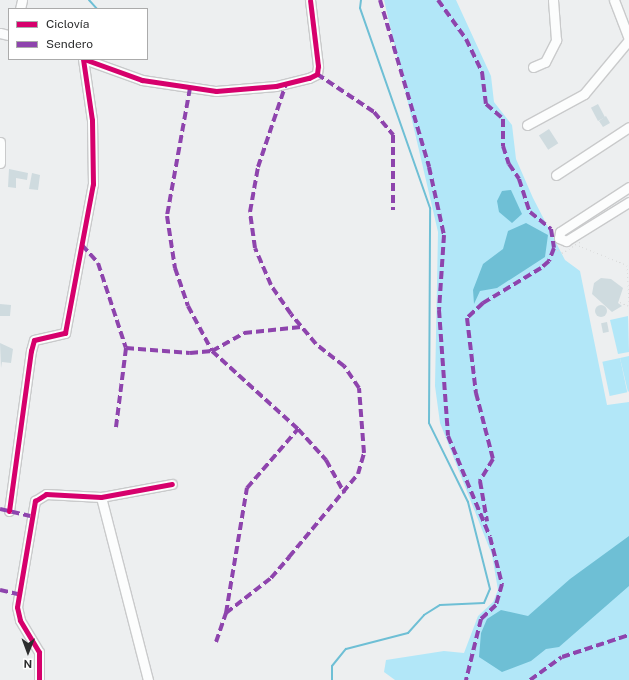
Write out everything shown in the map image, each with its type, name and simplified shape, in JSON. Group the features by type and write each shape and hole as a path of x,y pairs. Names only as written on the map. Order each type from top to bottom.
{"street":[{"path":"86,60 142,80 216,90 276,86 309,78 317,74 318,66 310,0"},
{"path":"533,67 545,62 556,40 553,0"},
{"path":"527,125 584,94 629,39 614,0"},
{"path":"9,511 31,351 34,340 65,333 93,184 92,120 83,60"},
{"path":"556,175 629,127"},
{"path":"0,142 0,163"},
{"path":"629,187 560,232 560,240 569,239 629,202"},
{"path":"39,680 39,652 20,620 17,607 35,501 46,494 101,497 172,484"},
{"path":"101,497 148,680"}],"path":[{"path":"569,239 627,265 629,303"},
{"path":"620,302 629,306"}],"shaded area":[{"path":"384,0 456,0 491,76 494,102 512,125 516,159 533,198 565,260 580,271 607,405 629,402 629,680 395,680 384,672 386,660 444,651 464,653 478,616 493,602 498,590 492,555 440,423 435,386 438,232"},
{"path":"511,190 522,214 512,223 499,212 497,201 502,191"},
{"path":"526,223 548,235 545,257 497,288 480,291 474,304 473,290 483,264 503,249 508,231"},
{"path":"628,316 629,352 618,354 610,320"},
{"path":"629,356 629,391 628,392 620,358"},
{"path":"620,358 627,392 610,396 602,362"},
{"path":"629,536 629,586 559,647 546,649 531,661 502,672 479,657 481,633 487,619 501,610 528,616 570,579"}],"building":[{"path":"598,104 605,117 598,121 591,108"},
{"path":"606,116 610,123 603,127 599,121"},
{"path":"549,129 558,143 548,150 539,136"},
{"path":"9,169 28,173 27,180 16,178 16,188 8,187"},
{"path":"32,173 40,175 38,190 29,189"},
{"path":"601,278 611,279 623,288 618,303 622,306 612,312 592,294 594,283"},
{"path":"0,304 11,305 10,316 0,316"},
{"path":"599,305 603,305 607,311 603,317 599,317 595,313 595,309"},
{"path":"607,322 609,332 603,333 601,323"},
{"path":"0,343 13,349 11,363 2,362 1,368"}],"waterway":[{"path":"89,0 96,8"},
{"path":"332,680 332,666 346,649 408,633 424,615 440,605 484,603 490,589 468,502 429,423 430,208 360,8 361,0"}],"marked path":[{"path":"380,0 429,167 444,235 439,310 448,436 490,537 502,584 496,605 481,619 466,680"},
{"path":"438,0 466,39 482,72 486,104 503,119 503,146 509,164 519,179 530,212 551,229 554,248 549,261 541,268 483,303 467,318 476,393 493,459 480,481 487,521"},
{"path":"317,74 374,112 393,135 393,210"},
{"path":"216,642 226,613 271,578 358,474 364,453 359,388 344,366 316,344 291,314 271,285 255,248 250,212 258,167 286,84"},
{"path":"190,88 167,216 175,268 188,306 212,351 298,429 326,460 344,493"},
{"path":"82,245 98,263 126,348 116,427"},
{"path":"126,348 190,353 212,351 244,333 301,327"},
{"path":"226,613 247,488 298,429"},
{"path":"0,509 30,516"},
{"path":"0,590 18,594"},
{"path":"530,680 562,657 629,635"}],"cycle path":[{"path":"87,60 142,80 216,91 276,86 309,78 317,74 318,66 310,0"},
{"path":"9,511 31,351 34,340 65,333 93,184 92,120 83,60"},
{"path":"39,680 39,652 20,620 17,607 35,501 46,494 101,497 172,484"}]}
